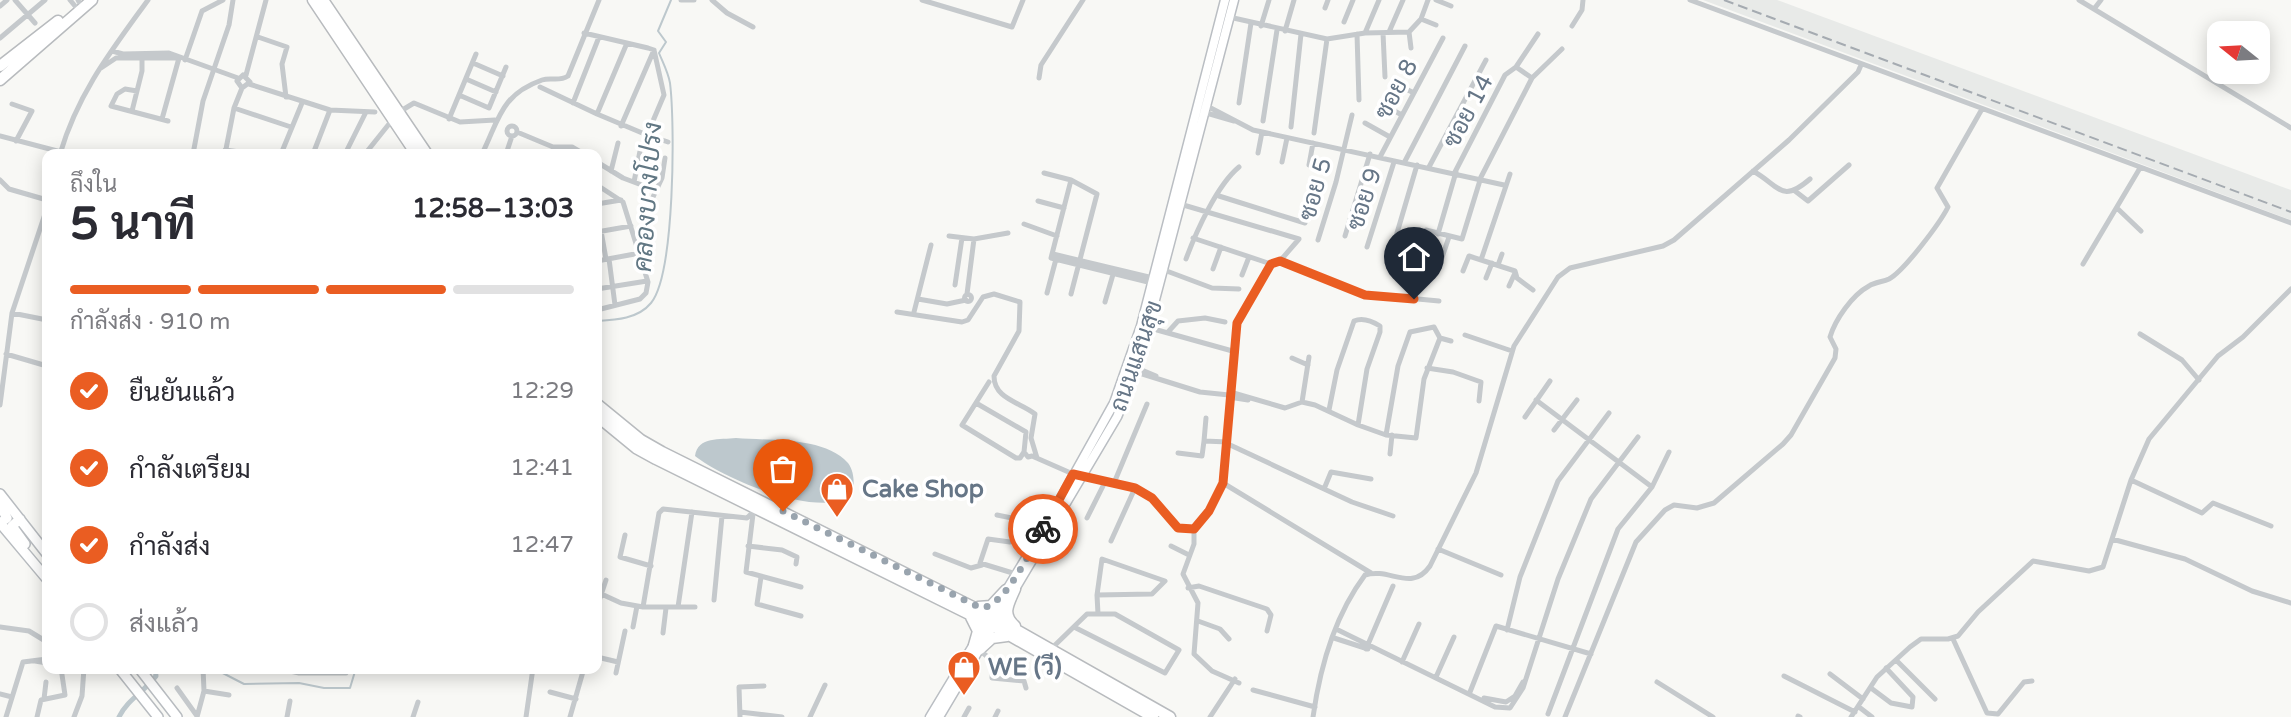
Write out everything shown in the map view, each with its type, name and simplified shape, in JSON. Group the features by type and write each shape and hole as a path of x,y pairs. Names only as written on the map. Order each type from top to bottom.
{"highway":[{"path":"0,80 92,0"},
{"path":"35,50 101,0"},
{"path":"313,0 396,115"},
{"path":"323,0 406,130 423,149"},
{"path":"2,65 77,2"},
{"path":"406,130 414,149"},
{"path":"602,408 641,440 662,452 1022,637 1153,717"},
{"path":"602,420 646,453 755,511 968,609 988,607 1011,590"},
{"path":"1011,590 1007,616 1022,637"},
{"path":"968,609 977,626 977,648"},
{"path":"977,648 997,636 1022,637 1052,648 1170,717"}],"main road":[{"name":"ถนนแสนสุข","path":"1011,590 1016,574 1046,525 1117,417 1136,370 1150,328 1164,270 1225,0"},
{"name":"ถนนแสนสุข","path":"939,717 1077,475 1114,403 1129,365 1149,280 1177,203 1234,0"},
{"path":"0,494 42,547"},
{"path":"0,506 7,518 0,523 42,573"},
{"path":"20,519 13,523 13,529 42,565"},
{"name":"ถนนแสนสุข","path":"930,717 977,648"},
{"path":"124,674 158,717"},
{"path":"144,674 177,717"}],"street":[{"path":"0,6 7,0"},
{"path":"15,0 35,23"},
{"path":"0,38 45,0"},
{"path":"61,149 72,115 96,71 148,0"},
{"path":"137,91 125,89 117,94 111,106 165,120 182,59 202,11 223,0"},
{"path":"194,149 203,101 229,25 233,0"},
{"path":"249,84 246,75 266,0"},
{"path":"484,149 504,104 542,80 565,79 599,0"},
{"path":"681,0 694,0"},
{"path":"712,0 727,13 753,27"},
{"path":"922,0 940,3 1012,27 1023,0"},
{"path":"1039,78 1041,65 1083,0"},
{"path":"1261,26 1269,0"},
{"path":"1285,31 1294,0"},
{"path":"1325,8 1328,0"},
{"path":"1344,22 1353,0"},
{"path":"1365,33 1379,0"},
{"path":"1385,77 1386,32 1403,0"},
{"path":"1410,48 1409,32 1421,19 1428,0"},
{"path":"1436,0 1451,6"},
{"path":"1572,26 1582,10 1583,0"},
{"path":"1690,0 2291,223"},
{"path":"2079,0 2291,128"},
{"path":"2094,9 2101,0"},
{"path":"1229,17 1326,39 1365,33 1409,32"},
{"path":"1421,19 1436,25"},
{"path":"1239,103 1251,23"},
{"path":"1263,121 1277,30"},
{"path":"584,33 654,50"},
{"path":"1291,127 1301,34"},
{"path":"1357,34 1359,100"},
{"name":"ซอย 14","path":"1438,234 1456,172 1505,75 1516,66 1538,34"},
{"path":"258,37 287,47 282,64 286,97"},
{"path":"573,103 599,37"},
{"name":"ซอย 8","path":"1380,157 1443,38"},
{"path":"1314,133 1326,39"},
{"path":"597,114 627,43"},
{"path":"1404,163 1465,46"},
{"path":"1412,267 1426,230 1462,239 1481,177 1532,78 1562,49"},
{"path":"621,126 654,50"},
{"path":"647,135 664,95 654,50"},
{"path":"110,53 182,59 238,78 246,75"},
{"path":"110,53 116,58"},
{"path":"449,119 476,54"},
{"path":"96,71 116,58 142,55"},
{"path":"132,111 142,71 142,55"},
{"path":"1429,167 1486,60"},
{"path":"473,63 503,76"},
{"path":"1223,483 1371,573 1405,579 1424,575 1476,473 1512,351 1558,277 1570,268 1663,246 1753,171 1848,82 1861,65"},
{"path":"1516,66 1532,78"},
{"path":"459,95 489,108 506,67"},
{"path":"238,78 237,83 242,88"},
{"path":"455,80 496,92"},
{"path":"226,149 234,108 242,88 249,84 330,110 375,112"},
{"path":"1401,86 1414,93"},
{"path":"540,88 621,126 668,142"},
{"path":"283,149 302,103"},
{"path":"369,149 396,115 414,103 449,119 464,122 495,120"},
{"path":"12,104 32,111 16,141"},
{"path":"1385,106 1402,115"},
{"path":"234,108 291,127"},
{"path":"1204,109 1262,132 1345,148 1394,162 1481,177 1504,185"},
{"path":"1565,717 1636,542 1665,509 1674,505 1697,508 1714,503 1791,435 1835,358 1836,349 1830,337 1833,327 1857,296 1869,285 1891,278 1940,223 1948,207 1937,188 1982,109"},
{"path":"315,149 330,110"},
{"path":"348,149 366,112"},
{"name":"ซอย 5","path":"1318,240 1352,115"},
{"path":"1365,123 1390,137"},
{"path":"492,129 507,129 514,134 553,147 575,149"},
{"path":"1258,153 1262,132"},
{"path":"508,149 514,134"},
{"path":"0,136 45,149"},
{"path":"1282,162 1287,138"},
{"path":"1309,165 1313,143"},
{"path":"611,171 618,144"},
{"path":"634,182 640,151"},
{"path":"1345,236 1370,154"},
{"path":"645,214 662,178 665,158"},
{"name":"ซอย 9","path":"1367,247 1394,162"},
{"path":"602,165 655,190"},
{"path":"1392,250 1417,165"},
{"path":"1753,171 1780,191 1795,191 1808,201 1849,165"},
{"path":"1186,259 1194,238 1227,178 1239,167"},
{"path":"2082,264 2118,209 2140,168"},
{"path":"1044,173 1071,180 1097,194 1071,294"},
{"path":"1481,260 1504,185 1510,174"},
{"path":"1795,191 1810,179"},
{"path":"0,180 9,189 42,199"},
{"path":"1047,293 1071,180"},
{"path":"602,188 621,200 648,281 643,297 602,309"},
{"path":"1219,195 1304,223"},
{"path":"602,203 621,200"},
{"path":"1038,201 1064,208"},
{"path":"1177,203 1300,239 1280,261 1271,264 1194,238"},
{"path":"2118,209 2141,231"},
{"path":"1024,224 1057,236"},
{"path":"0,405 12,313 42,225"},
{"path":"602,230 631,226"},
{"path":"949,236 974,239 1008,233"},
{"path":"38,237 42,238"},
{"path":"1438,269 1449,237"},
{"path":"955,285 962,238"},
{"path":"968,298 974,239"},
{"path":"602,243 615,305"},
{"path":"914,312 931,245"},
{"path":"1213,269 1221,247"},
{"path":"602,260 640,253"},
{"path":"1486,278 1502,254"},
{"path":"1464,271 1469,256 1515,273 1517,278 1533,290"},
{"path":"1054,257 1149,280"},
{"path":"1242,275 1249,257"},
{"path":"1280,261 1365,295 1439,301"},
{"path":"1194,529 1209,511 1223,483 1237,323 1271,264"},
{"path":"1164,270 1212,288 1239,289"},
{"path":"1105,302 1114,271"},
{"path":"1509,286 1515,273"},
{"path":"602,288 648,281"},
{"path":"1855,712 1886,668 1921,639 1953,639 2033,561 2098,569 2104,566 2131,480 2149,439 2218,356 2244,337 2291,289"},
{"path":"897,312 962,321 968,320 983,297 994,294 1020,302 1022,306 1019,331 994,376 994,382 1003,395 1035,414 1031,438 1035,457"},
{"path":"918,299 947,304 968,298 978,304"},
{"path":"12,313 42,319"},
{"path":"1168,332 1178,321 1205,318 1225,322"},
{"path":"1329,410 1337,370 1354,321 1360,318 1375,323 1380,326 1380,332 1367,369 1358,425"},
{"path":"1390,454 1389,435 1398,366 1410,332 1434,327 1440,338 1451,341"},
{"path":"1150,328 1236,352"},
{"path":"2140,334 2182,359 2199,380"},
{"path":"1465,335 1512,351"},
{"path":"1136,370 1200,392 1229,395 1285,408 1302,402 1389,435 1416,438 1427,368 1440,338"},
{"path":"6,354 42,365"},
{"path":"1302,402 1310,357"},
{"path":"1292,358 1308,365"},
{"path":"1427,368 1453,372 1480,382 1479,401"},
{"path":"1525,416 1550,381"},
{"path":"989,382 962,425 1016,458 1024,453"},
{"path":"1536,400 1652,487"},
{"path":"1554,430 1577,400"},
{"path":"976,403 1026,432 1024,453"},
{"path":"1114,484 1147,404"},
{"path":"1507,630 1520,577 1558,481 1609,414"},
{"path":"1178,453 1202,456 1206,418"},
{"path":"1336,629 1369,642 1402,662 1470,692 1495,707 1510,708 1517,700 1540,640 1558,579 1591,499 1638,437"},
{"path":"1204,441 1228,443 1324,489 1393,516"},
{"path":"1548,714 1618,529 1652,487 1669,452"},
{"path":"1024,453 1028,457 1035,457 1077,475 1135,488 1152,498 1178,528 1194,529"},
{"path":"1324,489 1331,472 1371,479"},
{"path":"2131,480 2202,513 2213,503 2271,526"},
{"path":"1087,518 1105,482"},
{"path":"1111,541 1135,488"},
{"path":"633,627 652,566 659,513 663,509 747,518 755,511"},
{"path":"755,511 745,571 801,587"},
{"path":"678,607 692,512"},
{"path":"997,515 1046,525"},
{"path":"714,600 722,516"},
{"path":"1194,529 1196,538 1183,574 1198,603 1194,654 1212,671 1237,681 1210,717"},
{"path":"625,535 620,558 652,566"},
{"path":"2112,539 2185,559 2252,591 2291,603"},
{"path":"982,565 980,560 988,540 1010,542"},
{"path":"748,545 782,550 797,557 796,564"},
{"path":"1171,546 1189,555"},
{"path":"1437,549 1501,575"},
{"path":"935,554 971,568 982,565 1016,574"},
{"path":"1097,595 1152,594 1165,581 1102,559 1097,595 1098,614"},
{"path":"1313,717 1318,685 1347,599 1365,575 1371,573"},
{"path":"761,577 757,604 801,615"},
{"path":"602,588 607,580"},
{"path":"1188,588 1199,586 1267,609 1271,615 1267,631"},
{"path":"1366,649 1393,586"},
{"path":"602,594 621,603 640,607 695,607"},
{"path":"663,633 666,608"},
{"path":"1052,648 1087,614 1115,614 1179,650 1165,673 1074,627"},
{"path":"1198,621 1220,629 1229,639"},
{"path":"1402,662 1419,624"},
{"path":"0,626 29,631 42,639"},
{"path":"1470,692 1496,626 1591,654"},
{"path":"616,673 625,631"},
{"path":"1436,677 1454,637"},
{"path":"1334,638 1366,649 1375,648"},
{"path":"1953,639 1981,705 1987,713 1998,714 2024,682 2032,681"},
{"path":"977,648 993,661 992,678 1024,681 1026,688"},
{"path":"602,658 618,662"},
{"path":"1896,660 1935,699"},
{"path":"6,717 23,662 42,661"},
{"path":"1871,688 1891,703 1912,707 1913,697 1886,668"},
{"path":"37,717 40,702 65,695 62,674"},
{"path":"74,717 82,696 84,674"},
{"path":"197,716 204,691 203,674"},
{"path":"526,717 532,674"},
{"path":"570,717 582,674"},
{"path":"1830,674 1863,699"},
{"path":"1784,676 1855,712 1872,717"},
{"path":"44,699 46,682"},
{"path":"1657,682 1713,717"},
{"path":"810,717 825,685"},
{"path":"764,686 739,687 740,715 782,717"},
{"path":"177,688 197,716"},
{"path":"1253,690 1315,707"},
{"path":"204,691 229,695"},
{"path":"550,692 576,699"},
{"path":"0,694 12,697"},
{"path":"286,717 290,701"},
{"path":"414,717 418,702"},
{"path":"964,717 969,708"}],"shaded area":[{"path":"1703,0 1777,0 2291,190 2291,220"},
{"path":"736,438 810,444 838,454 852,470 853,495 838,501 818,503 796,500 749,485 695,456 700,445 705,442"}],"waterway":[{"name":"คลองบางโปรง","path":"602,321 626,318 646,308 659,287 665,262 669,231 673,130 670,83 659,53 666,42 658,31 671,0"},
{"name":"คลองบางโปรง","path":"119,717 156,674"},
{"path":"225,674 244,684 299,683 324,688 350,688 354,674"}],"railway":[{"path":"1724,0 2291,212"}],"way so far":[{"path":"783,511 967,604 981,608 991,606 1006,590 1043,529"}],"place":[{"name":"Cake Shop","path":"837,519"},
{"name":"WE (วี)","path":"964,697"}],"route":[{"path":"1043,529 1073,474 1135,488 1152,498 1170,522 1178,528 1187,531 1194,529 1209,511 1223,483 1237,323 1271,264 1280,261 1365,295 1414,299"}]}
